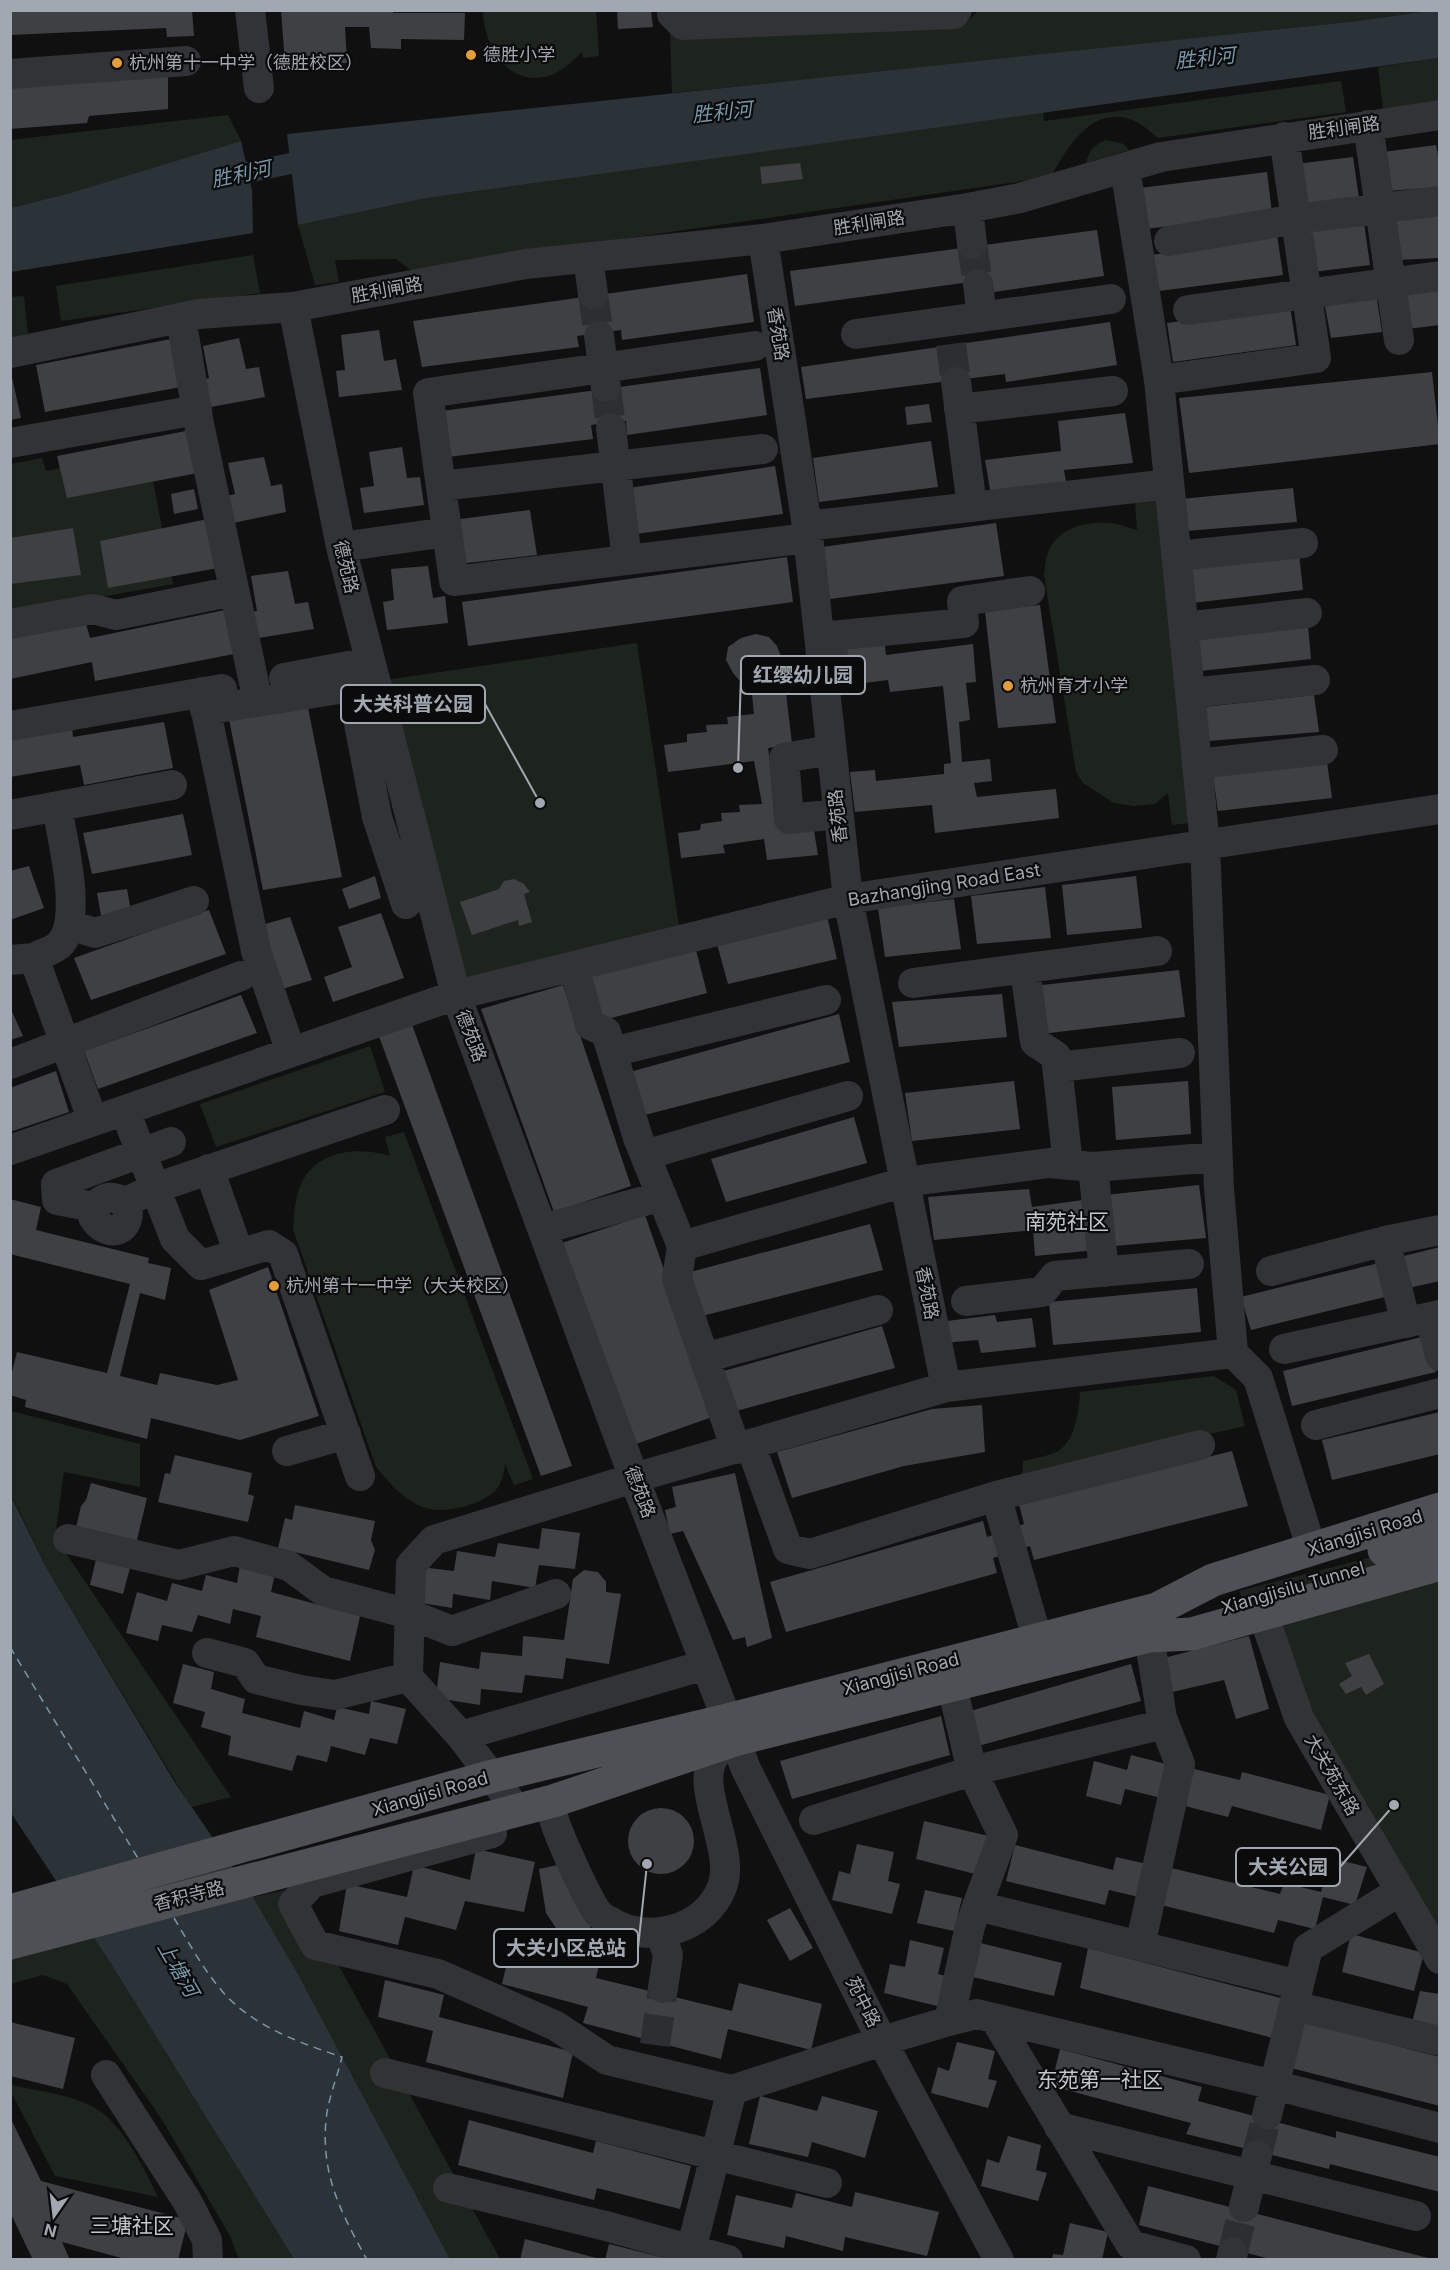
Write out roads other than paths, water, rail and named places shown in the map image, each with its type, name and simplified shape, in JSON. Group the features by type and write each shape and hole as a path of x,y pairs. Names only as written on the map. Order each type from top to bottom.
{"main road":[{"name":"Xiangjisi Road","path":"354,1815 493,1776 952,1686 1153,1622 1213,1580 1440,1509"},
{"name":"Xiangjisilu Tunnel","path":"1153,1622 1183,1608 1440,1534"},
{"name":"Xiangjisilu Tunnel","path":"1153,1622 1189,1618 1440,1546"},
{"name":"Xiangjisi Road","path":"364,1851 518,1810 553,1809 730,1730 1037,1638 1153,1622 1192,1634 1440,1564"},
{"name":"香积寺路","path":"12,1932 354,1815"},
{"name":"香积寺路","path":"12,1932 364,1851"}],"street":[{"path":"250,10 259,88"},
{"path":"672,10 672,14 683,26 825,15 954,14 957,10"},
{"path":"10,74 186,62"},
{"name":"胜利闸路","path":"10,353 199,314 293,307 526,264 763,239 968,208 1020,198 1161,157 1440,115"},
{"path":"1368,125 1400,340"},
{"path":"1159,380 1316,358 1284,137"},
{"path":"1125,168 1159,380 1205,844 1217,1157 1233,1353 1258,1378 1312,1550"},
{"path":"1169,241 1296,219 1440,201"},
{"path":"968,208 972,244"},
{"name":"香苑路","path":"763,239 808,532 834,738 838,814 848,899 946,1387"},
{"path":"588,258 593,294"},
{"path":"1188,310 1307,292 1440,276"},
{"path":"978,284 982,317"},
{"path":"856,334 950,333 982,317 1112,299"},
{"name":"德苑路","path":"293,307 341,547 456,995 634,1478 730,1730"},
{"path":"181,318 197,410 254,683"},
{"path":"599,336 605,377"},
{"path":"755,346 605,377 428,393 454,581 627,560 972,507 1169,484"},
{"path":"972,507 958,395 1113,391"},
{"path":"10,443 197,410"},
{"path":"611,428 627,560"},
{"path":"441,486 764,449"},
{"path":"341,547 447,532"},
{"path":"1177,556 1303,543"},
{"path":"10,624 93,609 116,615 234,591"},
{"path":"859,861 834,738 831,636 964,623 962,601 1030,591"},
{"path":"1184,627 1307,613"},
{"path":"203,701 254,683 370,662"},
{"path":"1190,693 1315,680"},
{"path":"10,726 203,701 352,687 377,817 406,904"},
{"path":"203,701 256,951 291,1052"},
{"path":"834,738 784,758 789,819 838,814"},
{"path":"1197,764 1323,750"},
{"path":"10,815 172,785"},
{"path":"57,807 72,903 70,925 59,945 22,959 64,1043 93,1121"},
{"name":"Bazhangjing Road East","path":"10,1150 456,995 848,899 1440,809"},
{"path":"70,925 95,933 194,901"},
{"path":"913,983 1157,951"},
{"path":"574,966 590,1025 606,1032 645,1155 682,1246 677,1279 704,1358 788,1549 810,1554 996,1496 1200,1445"},
{"path":"1025,970 1035,1042 1056,1056 1104,1272"},
{"path":"10,1064 241,976"},
{"path":"612,1052 826,1000"},
{"path":"1058,1066 1179,1053"},
{"path":"645,1155 849,1096"},
{"path":"171,1142 56,1184 57,1200 94,1207 103,1198 114,1196 126,1202 155,1188 385,1110"},
{"path":"125,1111 176,1239 201,1265 269,1245 283,1254 360,1476"},
{"path":"682,1246 904,1182 1049,1163 1081,1166 1217,1157"},
{"path":"209,1169 239,1254"},
{"path":"543,1229 662,1196"},
{"path":"1271,1271 1385,1241 1440,1230"},
{"path":"1385,1241 1425,1318 1440,1356"},
{"path":"966,1301 1042,1292 1055,1276 1190,1264"},
{"path":"704,1358 878,1310"},
{"path":"1284,1349 1425,1318"},
{"path":"518,1810 461,1736 408,1677 411,1565 434,1540 634,1478 946,1387 1233,1353"},
{"path":"1316,1425 1440,1393"},
{"path":"287,1451 346,1434"},
{"path":"996,1496 1037,1638"},
{"path":"68,1539 179,1564 234,1551 289,1566 322,1591 409,1614 452,1631 556,1594"},
{"name":"大关苑东路","path":"1263,1614 1299,1718 1440,1959"},
{"path":"1140,1946 1180,1764 1164,1724 1153,1622"},
{"path":"207,1653 245,1663 256,1679 301,1690 335,1695 408,1677"},
{"path":"461,1736 705,1665"},
{"path":"949,2020 970,1926 1003,1835 972,1771 952,1686"},
{"path":"814,1820 972,1771 1164,1724"},
{"path":"730,1730 715,1754 707,1776 726,1867 723,1885 715,1902 691,1923 649,1934 624,1930 599,1915 587,1894 553,1809 312,1883 293,1904 315,1945 438,1974 556,2026 607,2060 653,2058 732,2090 949,2020 977,2014 1274,2085 1440,2128"},
{"name":"苑中路","path":"730,1730 746,1769 882,2041 999,2259"},
{"path":"1267,2115 1308,1948 1400,1891"},
{"path":"977,1906 1140,1946 1440,2041"},
{"path":"660,1932 668,1955 663,1988"},
{"path":"995,2019 1131,2245 1186,2259"},
{"path":"385,2073 827,2183"},
{"path":"106,2075 188,2201 207,2240 208,2259"},
{"path":"691,2250 732,2090"},
{"path":"1059,2127 1254,2164 1416,2216"},
{"path":"1244,2207 1254,2164"},
{"path":"448,2188 606,2226 728,2259"}],"water":[{"path":"1439,11 1439,58 427,198 298,225 287,134 1358,21"},
{"path":"241,141 252,190 253,233 11,272 11,208 70,193"},
{"name":"上塘河","path":"10,1494 47,1569 174,1781 253,1897 299,1976 450,2259 294,2259 108,1959 11,1813"}],"waterway":[{"name":"胜利河","path":"219,178 318,158"}],"tunnel":[{"path":"972,244 978,284"},
{"path":"593,294 599,336"},
{"path":"951,344 956,382"},
{"path":"606,387 611,428"},
{"path":"655,2045 663,1988"},
{"path":"1257,2155 1267,2115"},
{"path":"1233,2252 1244,2207"}],"place":[{"name":"德胜小学","path":"471,55"},
{"name":"杭州第十一中学（德胜校区）","path":"117,63"},
{"name":"杭州育才小学","path":"1008,686"},
{"name":"红缨幼儿园","path":"738,768"},
{"name":"大关科普公园","path":"540,803"},
{"name":"杭州第十一中学（大关校区）","path":"274,1286"},
{"name":"大关公园","path":"1394,1805"},
{"name":"大关小区总站","path":"647,1864"}],"district":[{"name":"南苑社区","path":"1067,1222"},
{"name":"东苑第一社区","path":"1100,2080"},
{"name":"三塘社区","path":"132,2226"}]}
